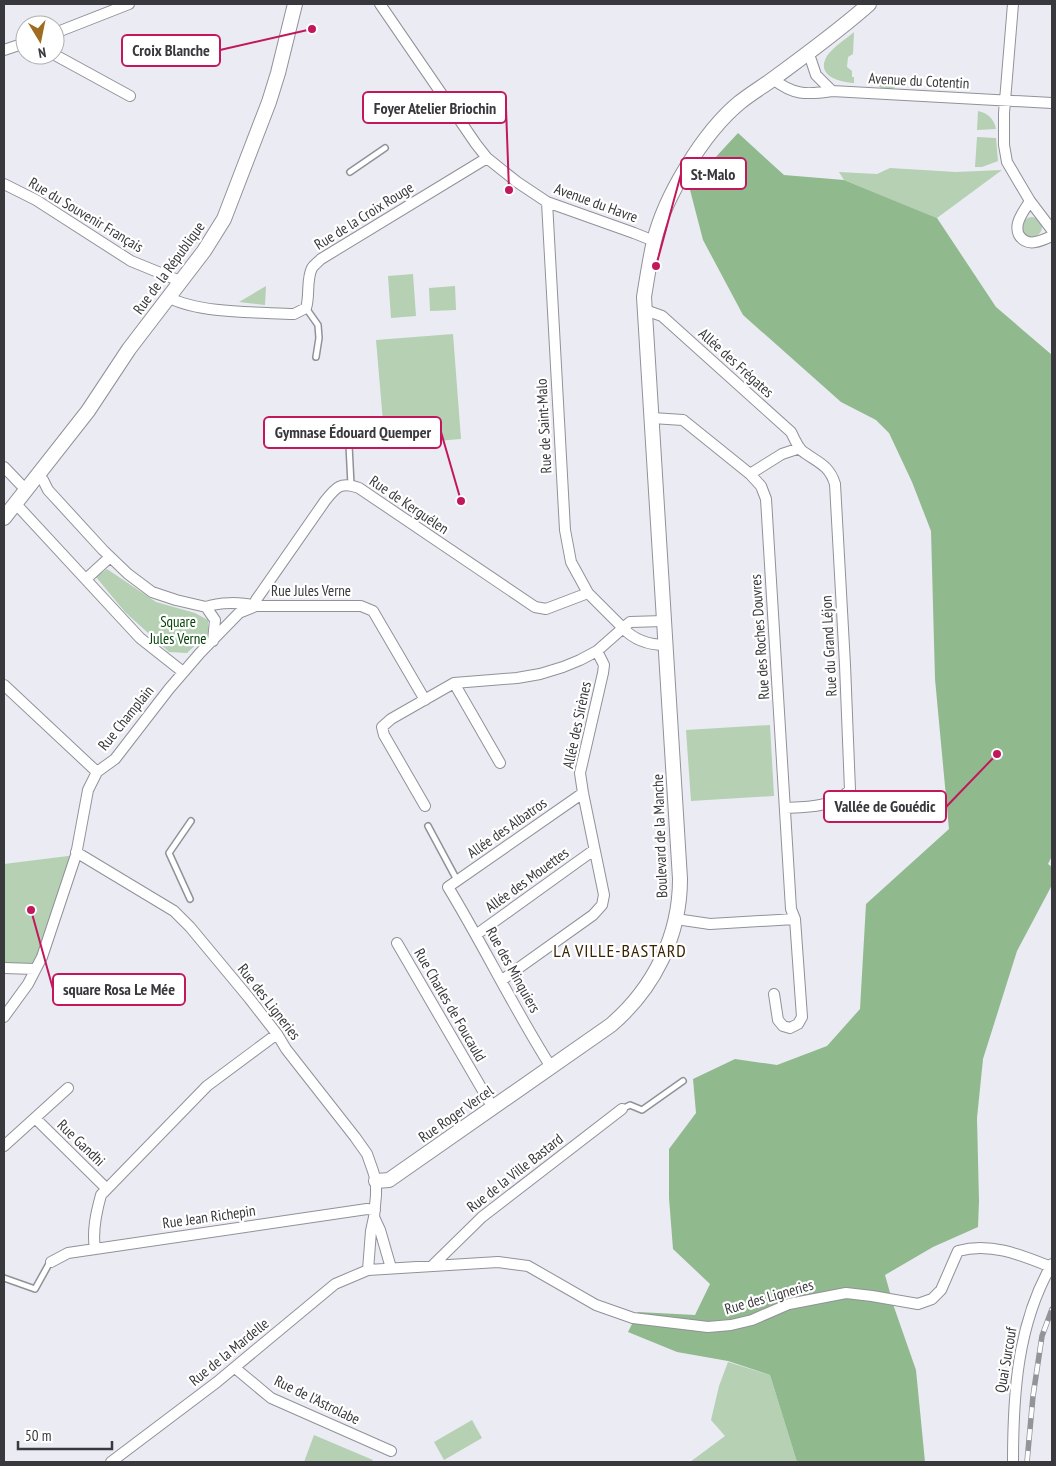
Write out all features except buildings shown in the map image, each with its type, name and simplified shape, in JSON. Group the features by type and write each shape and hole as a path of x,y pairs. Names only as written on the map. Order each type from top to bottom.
{"street":[{"path":"65,29 128,4"},
{"name":"Rue de la République","path":"4,518 88,411 129,349 204,251 224,219 273,87 295,4"},
{"name":"Avenue du Havre","path":"380,4 487,158 546,202 634,232 654,241"},
{"name":"Boulevard de la Manche","path":"551,1067 611,1025 634,1003 646,987 670,942 680,895 644,297 654,241 670,198 698,150 713,129 738,104 869,4"},
{"path":"1013,4 1005,100 1004,145 1007,162 1030,201 1052,230"},
{"path":"806,53 811,60 816,75 832,91"},
{"path":"65,60 130,96"},
{"name":"Avenue du Cotentin","path":"773,79 792,92 818,93 832,91 1052,103"},
{"name":"Rue de la Croix Rouge","path":"306,308 309,299 309,282 312,269 321,260 487,158"},
{"name":"Rue du Souvenir Français","path":"4,184 36,200 131,261 180,281"},
{"path":"1030,201 1018,224 1018,234 1030,243 1035,243 1052,236"},
{"name":"Rue de Saint-Malo","path":"546,202 566,530 571,562 588,593 629,635 644,642 666,645"},
{"path":"168,297 201,309 294,314 306,308"},
{"name":"Allée des Frégates","path":"645,310 662,316 791,432 800,448"},
{"name":"Rue des Roches Douvres","path":"652,418 683,420 750,474 760,486 766,499 791,909 795,919 801,995 802,1017 798,1024 790,1028 783,1026 778,1020 774,994"},
{"path":"750,474 782,454 800,448"},
{"name":"Rue du Grand Léjon","path":"786,808 829,804 843,797 850,790 836,484 833,476 823,464 800,448"},
{"path":"4,467 26,490"},
{"name":"Rue Jules Verne","path":"38,476 43,480 48,490 110,557 128,574 152,592 206,608 212,605 248,604 256,606 361,606 373,611 425,700"},
{"name":"Rue de Kerguélen","path":"256,606 256,600 330,494 336,488 343,485 359,488 535,607 546,609 588,593"},
{"path":"15,503 140,638 183,672"},
{"path":"86,579 110,557"},
{"name":"Rue Champlain","path":"4,1017 28,984 42,957 76,852 88,790 96,772 115,759 200,652 239,613 256,606"},
{"path":"206,608 215,620 213,641"},
{"path":"425,806 384,735 382,727 391,719 454,683 517,678 540,674 580,660 597,650 630,622 664,621"},
{"name":"Allée des Sirènes","path":"502,980 593,915 602,906 604,895 580,773 604,665 597,650"},
{"path":"454,683 500,763"},
{"path":"4,685 96,772"},
{"name":"Allée des Albatros","path":"448,886 583,793"},
{"name":"Allée des Mouettes","path":"477,934 594,850"},
{"name":"Rue des Ligneries","path":"76,852 174,911 201,940 277,1034 286,1049 367,1154 376,1181 368,1270 498,1262 528,1266 596,1305 619,1314 632,1318 708,1328 752,1320 789,1304 846,1293 918,1304 932,1299 941,1290 958,1251"},
{"name":"Rue des Minquiers","path":"448,886 551,1067"},
{"path":"676,918 710,924 795,919"},
{"name":"Rue Charles de Foucauld","path":"397,943 493,1108"},
{"path":"4,968 35,970"},
{"path":"95,1249 96,1212 101,1195 207,1086 277,1034"},
{"name":"Rue Roger Vercel","path":"376,1181 389,1180 551,1067"},
{"path":"4,1146 68,1088"},
{"name":"Rue de la Ville Bastard","path":"432,1266 482,1217 622,1109"},
{"name":"Rue Gandhi","path":"34,1118 108,1188"},
{"name":"Rue Jean Richepin","path":"50,1262 68,1253 95,1249 367,1209 374,1214"},
{"name":"Rue des Ligneries","path":"374,1214 391,1268"},
{"name":"Quai Surcouf","path":"958,1251 976,1247 995,1248 1052,1266 1032,1308 1020,1350 1013,1425 1012,1462"},
{"name":"Rue de la Mardelle","path":"111,1462 235,1368 335,1284 368,1270"},
{"name":"Rue de l'Astrolabe","path":"235,1368 271,1398 391,1451"}],"lane":[{"path":"350,172 385,148"},
{"path":"306,308 318,325 319,338 316,357"},
{"path":"349,445 351,485"},
{"path":"190,899 169,853 191,822"},
{"path":"428,826 457,880"},
{"path":"622,1109 630,1106 642,1110 683,1081"},
{"path":"4,1278 35,1289 50,1262"}],"green space":[{"path":"854,32 853,54 848,57 847,67 852,71 854,83 831,77 824,69 824,63 833,49"},
{"path":"887,79 898,79 897,86 887,90 877,85 877,81 886,81"},
{"path":"978,111 990,117 996,129 977,130"},
{"path":"738,133 784,175 844,180 937,218 996,307 1052,355 1052,856 1048,864 1052,867 1052,885 1017,951 983,1059 977,1118 978,1227 933,1247 885,1275 916,1370 925,1462 797,1462 770,1375 728,1361 677,1352 628,1332 638,1312 695,1315 710,1284 673,1249 669,1198 669,1149 696,1113 693,1079 735,1059 777,1065 827,1046 860,1009 866,904 949,829 935,679 931,531 912,482 889,433 876,420 841,402 743,315 703,240 689,186"},
{"path":"977,137 996,138 998,161 982,167 975,167"},
{"path":"890,168 956,172 1002,170 937,218 844,180 839,172 877,174"},
{"path":"1032,217 1039,220 1042,227 1039,234 1032,237 1025,234 1022,227 1025,220"},
{"path":"413,274 416,316 391,318 388,276"},
{"path":"266,286 265,305 239,302"},
{"path":"455,286 456,310 430,311 429,288"},
{"path":"453,334 461,439 385,445 376,340"},
{"name":"Square Jules Verne","path":"107,569 156,602 195,613 208,620 208,633 187,653 169,652 125,612 96,577"},
{"path":"770,725 774,796 691,801 686,730"},
{"path":"76,855 35,969 4,968 4,864"},
{"path":"728,1362 770,1375 797,1462 690,1462 725,1436 711,1420 719,1386"},
{"path":"472,1420 482,1438 444,1460 434,1442"},
{"path":"314,1435 373,1460 371,1462 304,1462"}],"railway":[{"path":"1027,1462 1033,1396 1042,1336 1052,1309"}],"place":[{"name":"Croix Blanche","path":"312,29"},
{"name":"Foyer Atelier Briochin","path":"509,190"},
{"name":"St-Malo","path":"656,266"},
{"name":"Gymnase Édouard Quemper","path":"461,501"},
{"name":"Vallée de Gouédic","path":"997,754"},
{"name":"square Rosa Le Mée","path":"31,910"}],"district":[{"name":"LA VILLE-BASTARD","path":"620,951"}]}
